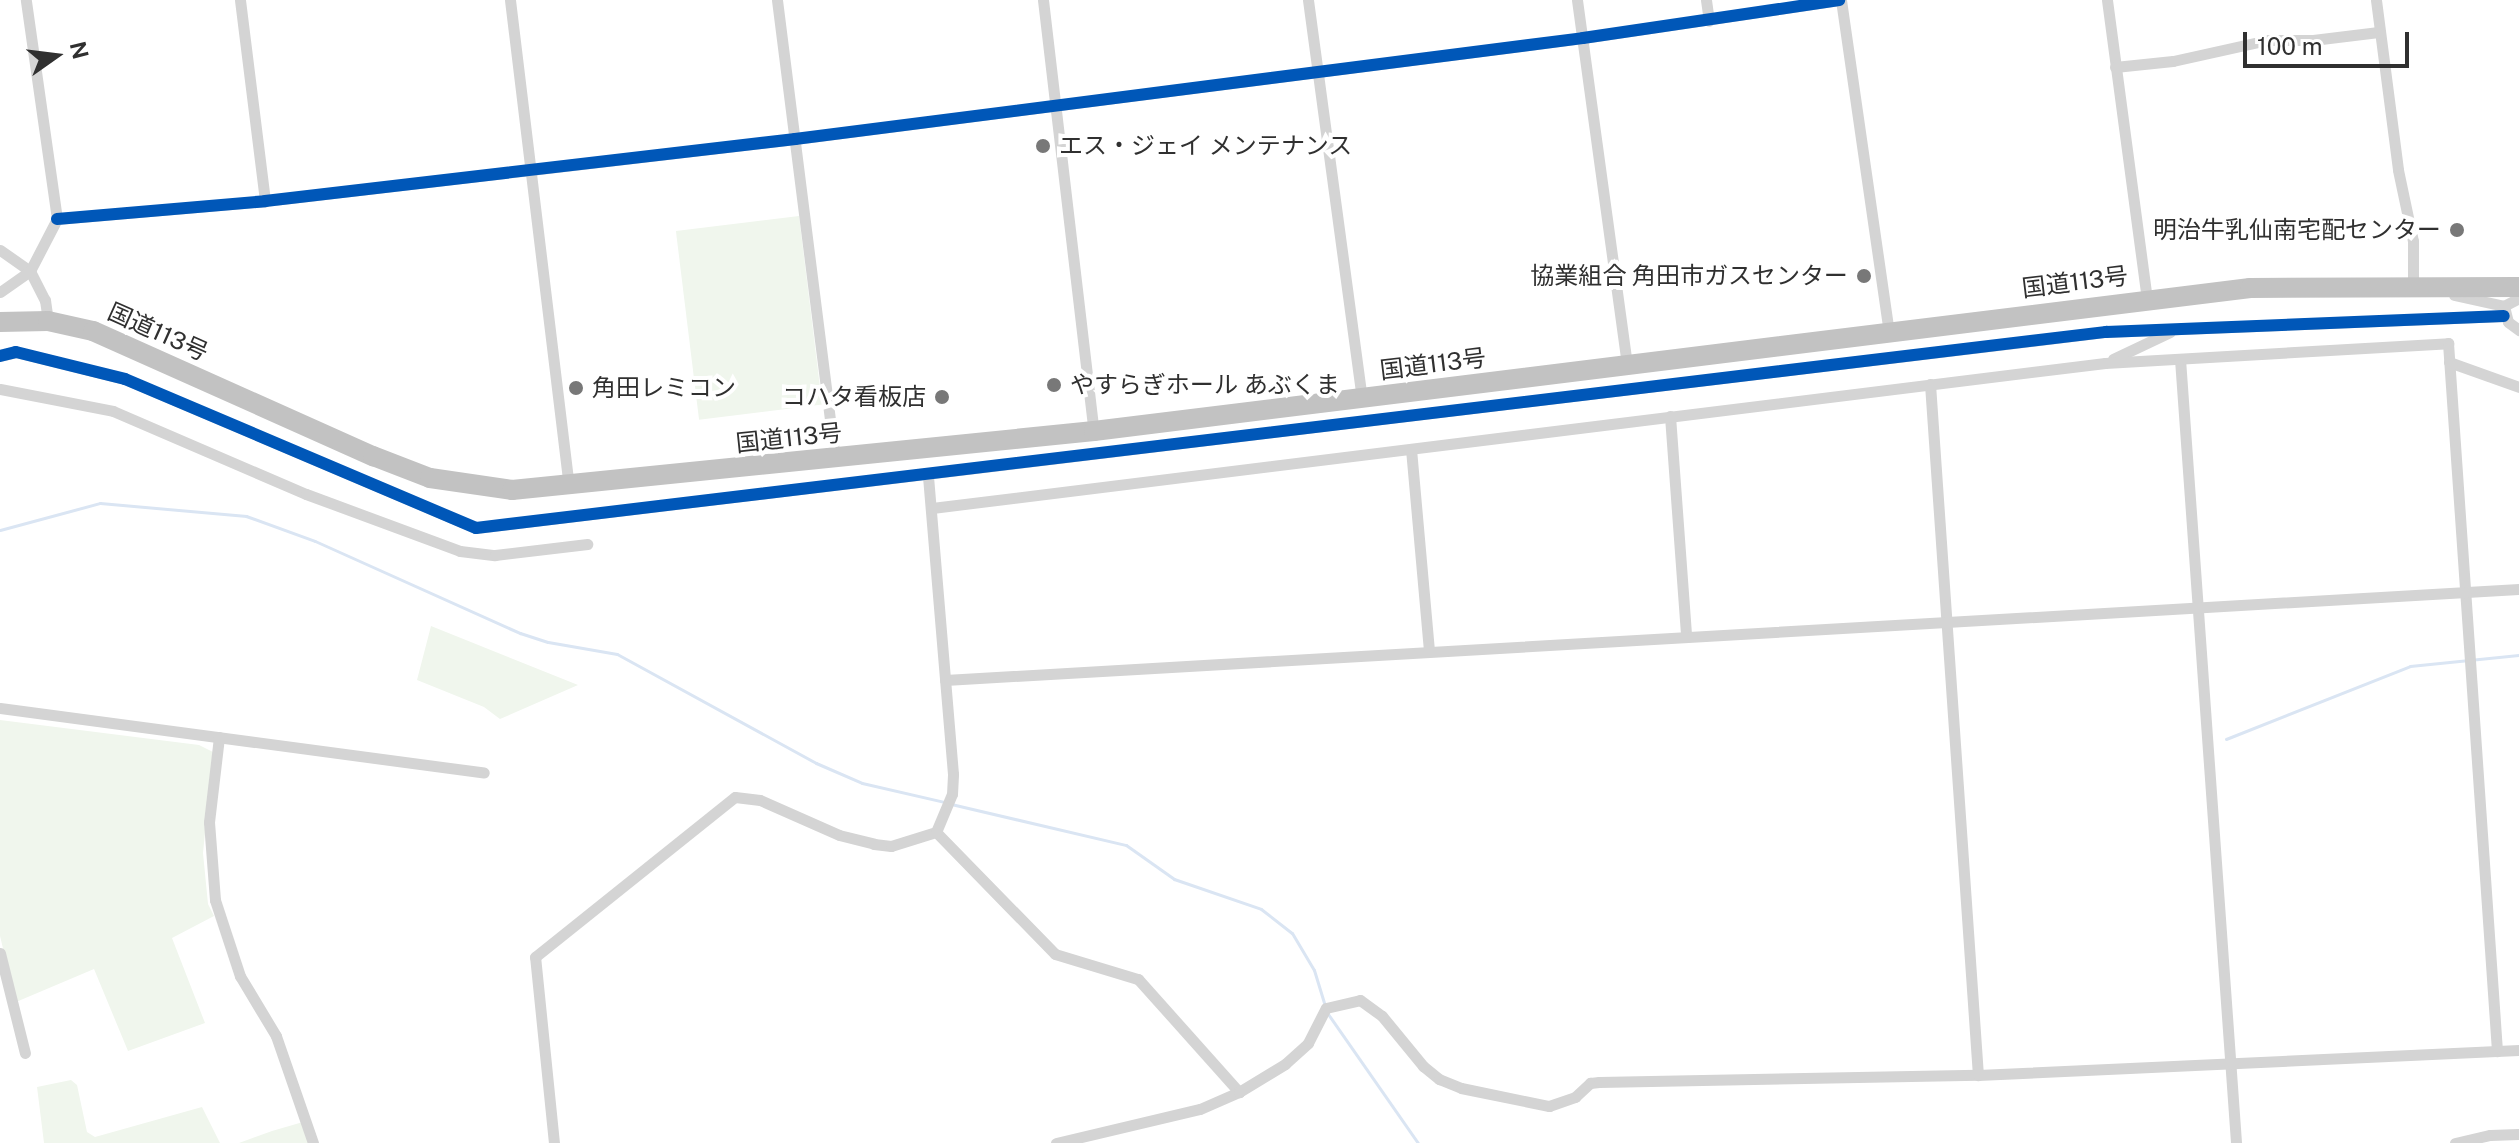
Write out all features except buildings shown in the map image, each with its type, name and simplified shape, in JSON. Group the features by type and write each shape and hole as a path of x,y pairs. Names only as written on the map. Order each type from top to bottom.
{"highway":[{"name":"国道113号","path":"0,322 48,321 105,336 358,450 430,478 512,490 835,460 1094,431 2250,288 2519,287"}],"street":[{"path":"0,292 30,271 57,219 26,0"},
{"path":"240,0 265,201"},
{"path":"510,0 526,157 532,171 569,486"},
{"path":"777,0 835,460"},
{"path":"1043,0 1094,431"},
{"path":"1308,0 1362,399"},
{"path":"1577,0 1627,366"},
{"path":"1706,0 1709,21"},
{"path":"57,219 265,201 795,139 1583,38 1840,0 1889,333"},
{"path":"2107,0 2147,299"},
{"path":"2376,0 2398,170 2422,287 2504,311 2519,330"},
{"path":"2115,67 2173,61 2253,42 2379,32"},
{"path":"0,250 30,271 45,300 48,321"},
{"path":"0,356 16,352 125,379 476,528 2106,332 2504,311 2519,298"},
{"path":"2105,363 2175,330"},
{"path":"932,508 2105,363 2448,343 2497,1051"},
{"path":"2180,359 2236,1143"},
{"path":"2449,362 2519,387"},
{"path":"1930,384 1978,1075"},
{"path":"0,389 113,411 306,494 460,551 495,555 587,544"},
{"path":"1670,416 1686,635"},
{"path":"1411,449 1429,650"},
{"path":"554,1143 535,957 735,797 760,800 839,835 874,844 891,846 936,832 952,794 953,774 928,476"},
{"path":"945,680 2519,589"},
{"path":"0,708 484,773"},
{"path":"219,737 209,822 215,900 240,976 276,1036 313,1143"},
{"path":"936,832 1055,954 1138,979 1239,1092"},
{"path":"0,953 25,1053"},
{"path":"1056,1143 1200,1109 1239,1092 1285,1064 1308,1043 1326,1008 1360,1000 1382,1016 1423,1066 1439,1079 1461,1088 1549,1106 1575,1097 1590,1083 1599,1082 1978,1075 2519,1050"},
{"path":"2455,1143 2490,1135 2519,1134"}],"shaded area":[{"path":"799,216 822,405 699,420 676,231"},
{"path":"431,626 578,685 500,719 484,707 417,680"},
{"path":"0,720 199,745 213,752 203,853 208,904 214,916 172,938 205,1023 128,1051 94,969 16,1002 0,936"},
{"path":"71,1080 77,1085 87,1132 95,1137 202,1107 220,1143 44,1143 37,1087"},
{"path":"303,1122 310,1143 239,1143 272,1131"}],"waterway":[{"path":"0,530 100,503 246,516 315,541 520,633 548,642 617,654 816,763 862,783 944,802"},
{"path":"2226,739 2410,666 2519,655"},
{"path":"951,804 1126,845 1174,879 1261,909 1292,933 1314,970 1325,1007"},
{"path":"1328,1014 1418,1143"}],"cycle path":[{"path":"57,219 265,201 795,139 1583,38 1839,0"},
{"path":"0,356 16,352 125,379 476,528 2106,332 2504,316"}],"place":[{"name":"エス・ジェイ メンテナンス","path":"1043,146"},
{"name":"明治牛乳仙南宅配センター","path":"2457,230"},
{"name":"協業組合 角田市ガスセンター","path":"1864,276"},
{"name":"やすらぎホール あぶくま","path":"1054,385"},
{"name":"角田レミコン","path":"576,388"},
{"name":"コハタ看板店","path":"942,397"}]}
